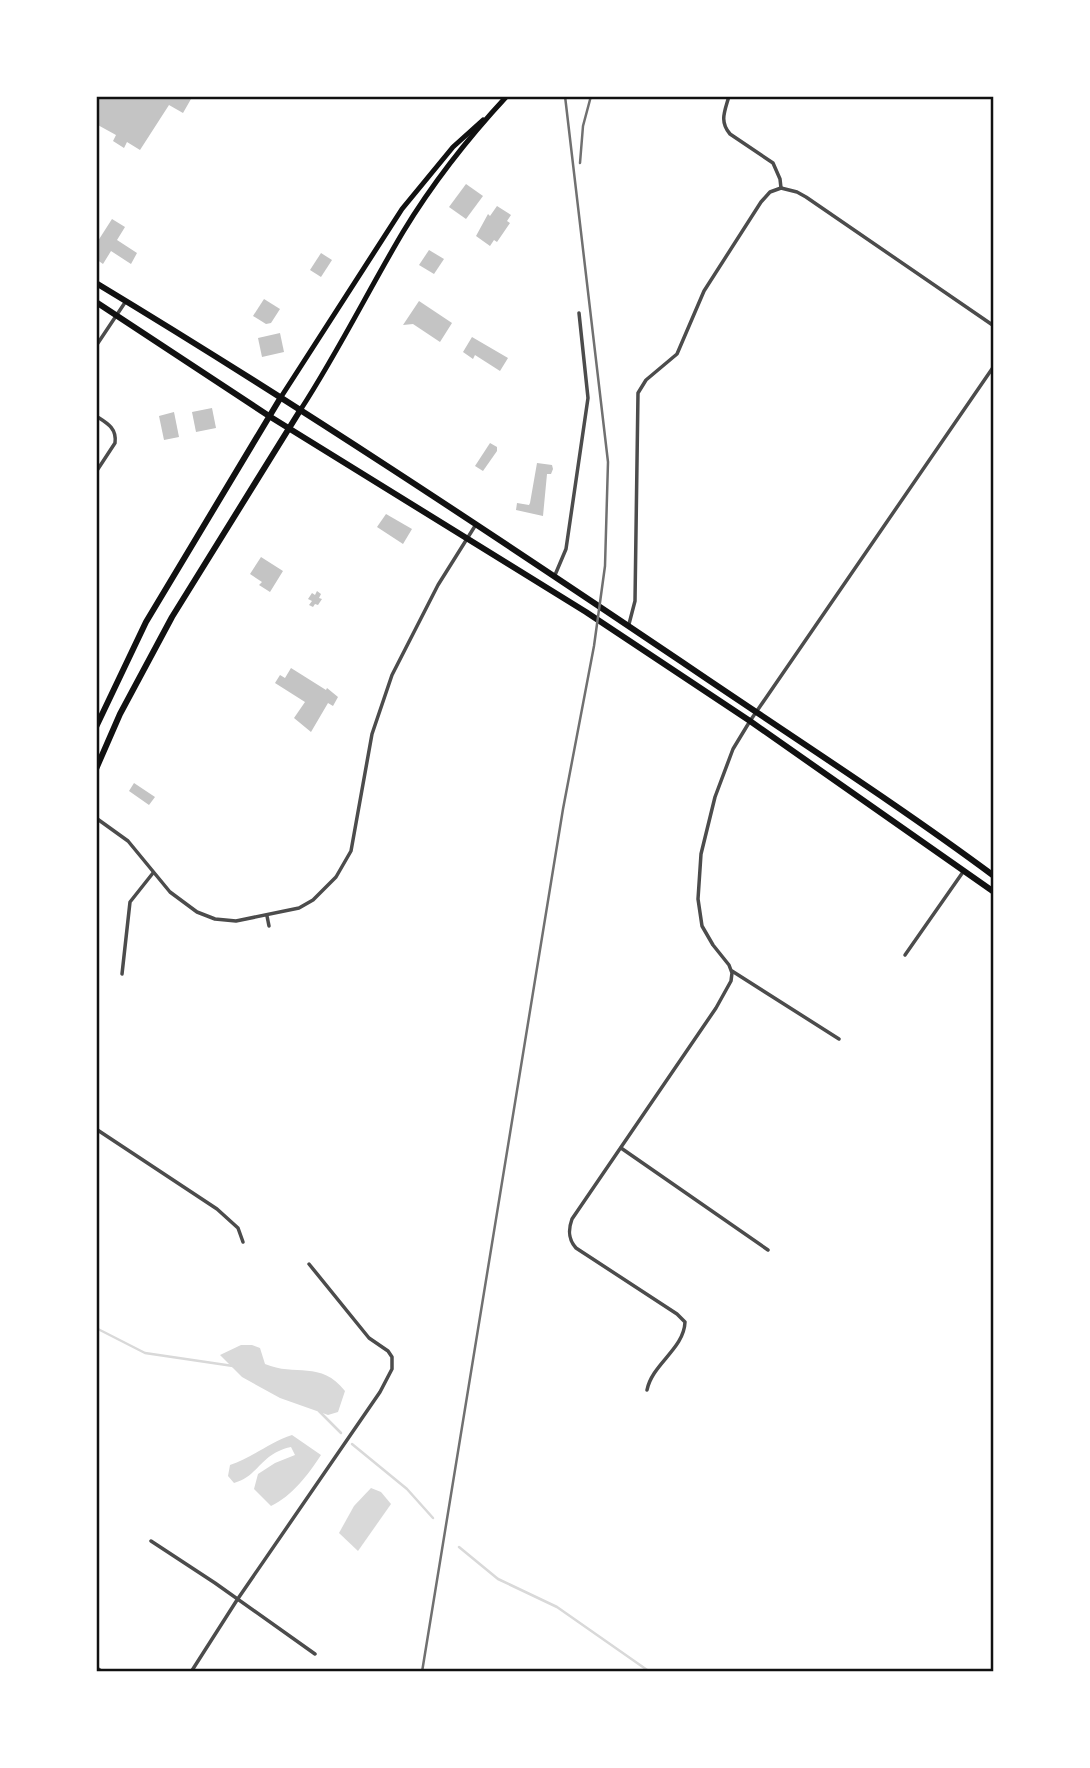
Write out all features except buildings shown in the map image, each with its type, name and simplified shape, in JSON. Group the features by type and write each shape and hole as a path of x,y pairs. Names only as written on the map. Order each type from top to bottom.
{"main road":[{"path":"96,769 120,714 172,617 320,379 403,231 446,170 508,96"},
{"path":"96,727 146,622 269,416 402,209 453,146 491,114"},
{"path":"96,283 300,409 588,599 994,876"},
{"path":"96,302 269,416 586,612 750,721 994,892"},
{"path":"977,880 994,886"}],"street":[{"path":"729,96 723,120 725,128 773,163 781,188"},
{"path":"628,626 635,601 637,398 646,380 672,361 677,354 704,291 770,192 781,188 806,197 994,326"},
{"path":"96,346 126,300"},
{"path":"554,577 566,549 588,397 579,313"},
{"path":"839,1039 731,970 702,926 698,899 704,838 715,797 733,748 994,366"},
{"path":"96,416 111,426 116,438 96,472"},
{"path":"96,818 128,841 170,892 197,912 215,919 236,921 267,916 299,908 313,900 326,889 344,866 351,851 372,734 392,675 438,586 475,526"},
{"path":"905,955 964,870"},
{"path":"122,974 130,902 153,873"},
{"path":"267,916 269,926"},
{"path":"647,1390 654,1373 681,1337 685,1325 677,1314 573,1245 569,1235 572,1220 688,1046 716,1009 731,981 731,970"},
{"path":"96,1129 217,1209 238,1228 243,1242"},
{"path":"621,1148 768,1250"},
{"path":"191,1672 237,1600 380,1392 392,1369 392,1357 388,1351 369,1338 309,1264"},
{"path":"151,1541 315,1654"},
{"path":"96,1668 103,1672"}],"shaded area":[{"path":"241,1345 260,1348 265,1364 276,1368 317,1372 336,1381 345,1391 338,1412 328,1415 280,1398 242,1377 220,1355"},
{"path":"292,1435 321,1455 299,1484 279,1502 271,1506 254,1489 258,1474 295,1455 291,1447 273,1454 242,1480 234,1483 228,1476 230,1465"},
{"path":"371,1488 381,1492 391,1504 358,1551 339,1533 354,1506"}],"waterway":[{"path":"96,1328 145,1353 233,1366"},
{"path":"319,1411 341,1433"},
{"path":"352,1444 407,1489 433,1518"},
{"path":"459,1547 498,1579 557,1607 650,1672"}],"railway":[{"path":"422,1672 563,809 594,646 605,566 608,462 565,96"},
{"path":"580,163 583,126 591,96"}]}
